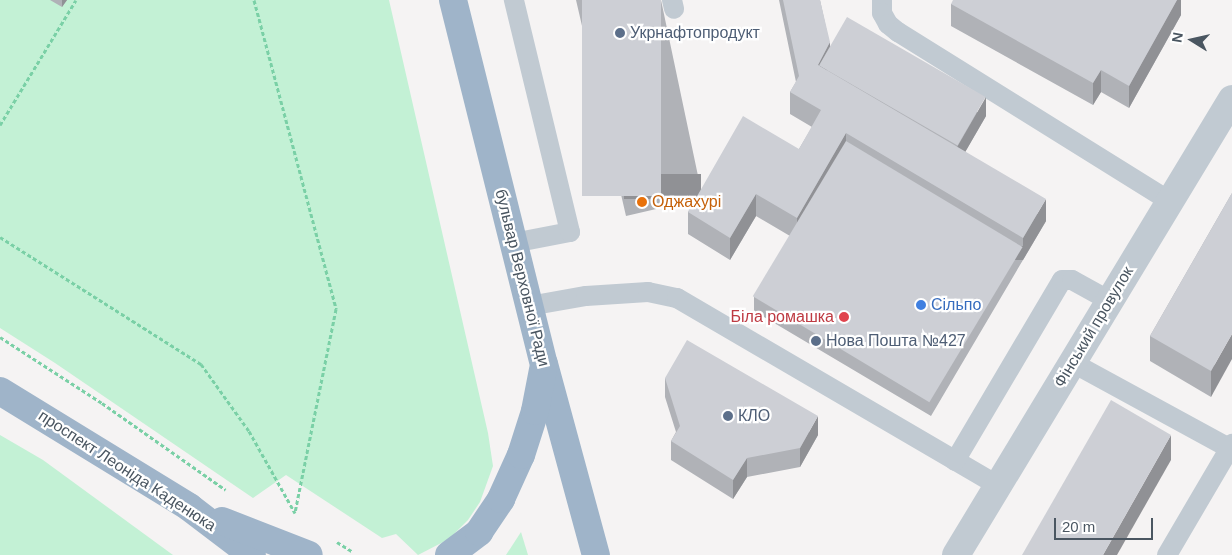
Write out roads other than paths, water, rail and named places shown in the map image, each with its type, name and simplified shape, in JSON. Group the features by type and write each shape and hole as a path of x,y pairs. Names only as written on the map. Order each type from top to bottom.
{"highway":[{"name":"бульвар Верховної Ради","path":"452,0 544,364 596,555"},
{"path":"449,555 479,532 501,499 521,455 535,411 544,364"},
{"name":"проспект Леоніда Каденюка","path":"0,391 188,507 252,555"},
{"path":"188,507 309,555"}],"street":[{"name":"Фінський провулок","path":"956,555 1232,99"}],"lane":[{"path":"513,243 570,232 514,0"},
{"path":"882,0 882,13 888,24 898,32 1171,202"},
{"path":"955,460 1062,280 1072,280 1110,301"},
{"path":"529,306 586,296 648,292 668,294 998,485"},
{"path":"1073,363 1231,446 1167,555"}],"place":[{"name":"Укрнафтопродукт","path":"620,33"},
{"name":"Оджахурі","path":"642,202"},
{"name":"Сільпо","path":"921,305"},
{"name":"Біла ромашка","path":"844,317"},
{"name":"Нова Пошта №427","path":"816,341"},
{"name":"КЛО","path":"728,416"}]}
